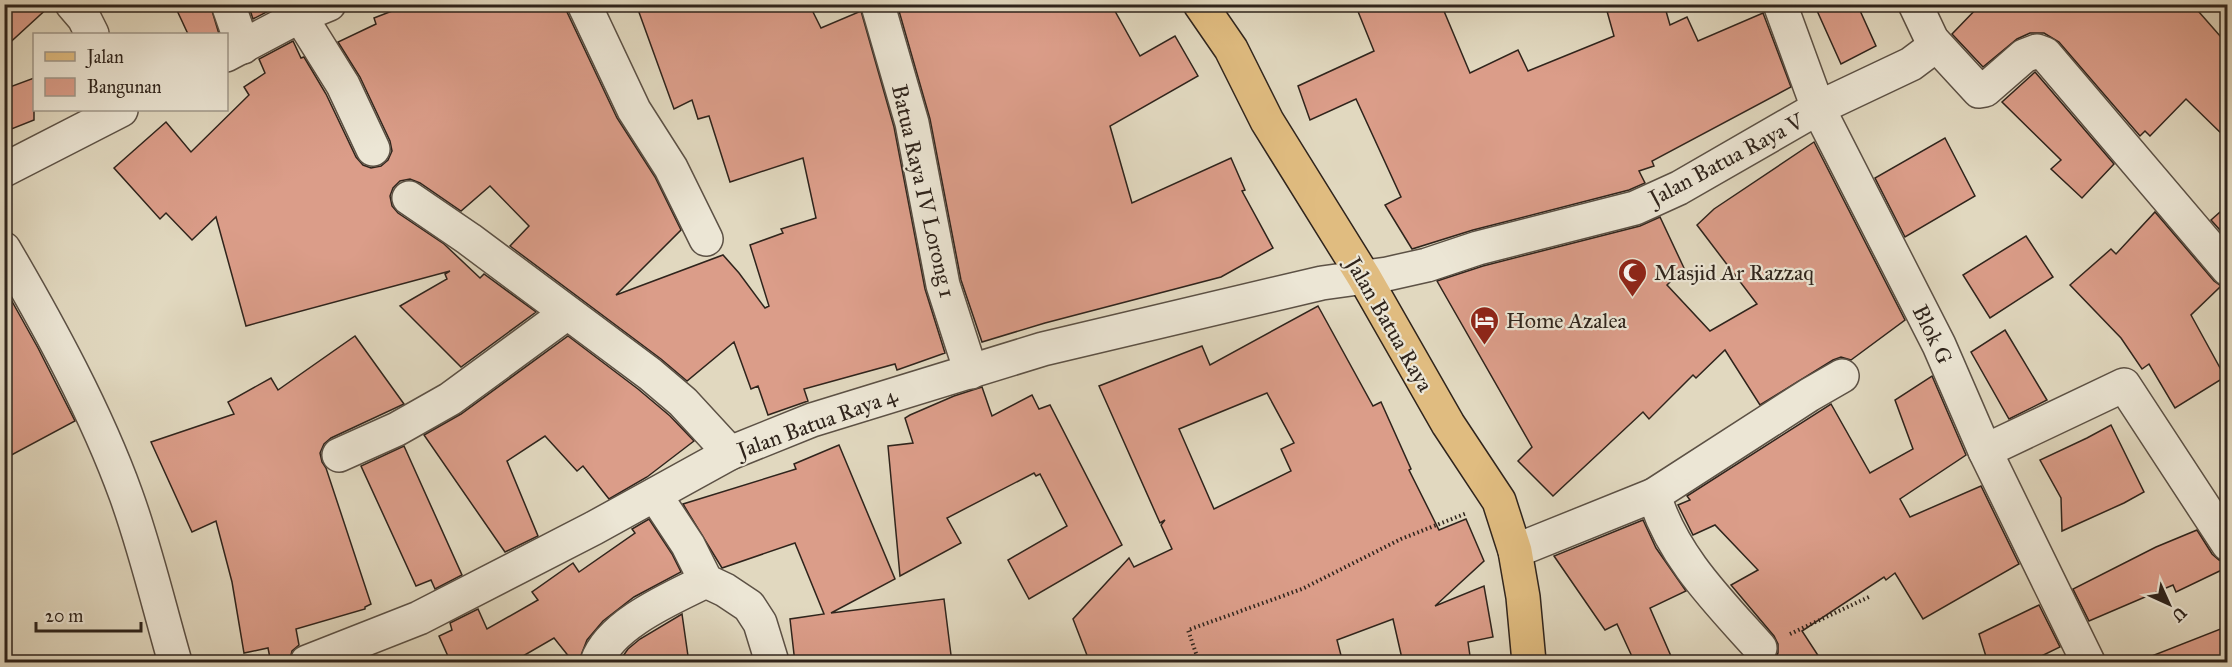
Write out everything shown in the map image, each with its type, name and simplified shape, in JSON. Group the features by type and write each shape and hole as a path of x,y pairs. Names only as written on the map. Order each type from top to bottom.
{"main road":[{"name":"Jalan Batua Raya","path":"1204,6 1231,49 1267,122 1364,277 1448,424 1498,501 1515,551 1523,597 1529,663"}],"street":[{"path":"72,4 84,18 92,33"},
{"path":"228,4 235,51 314,10 343,85 373,148"},
{"path":"584,4 634,110 671,168 706,238"},
{"name":"Blok G","path":"1780,4 1818,108 1940,345 1984,451 2088,663"},
{"path":"1915,4 1932,40 1979,91 1985,90 2024,56 2037,51 2045,54 2228,269"},
{"name":"Batua Raya IV Lorong 1","path":"879,9 912,123 943,285 971,372"},
{"name":"Jalan Batua Raya V","path":"1364,277 1427,265 1478,248 1635,208 1679,188 1818,108 1911,64 1927,52 1932,40"},
{"path":"4,170 119,111"},
{"path":"409,198 469,239 658,381 683,402 730,453"},
{"path":"4,249 38,307 106,444 127,496 175,663"},
{"name":"Jalan Batua Raya 4","path":"306,663 419,618 515,570 730,453 812,420 1043,349 1279,293 1364,277"},
{"path":"339,455 397,429 450,399 567,313"},
{"path":"1515,551 1654,495 1809,394 1842,376"},
{"path":"1984,451 2124,386 2228,544"},
{"path":"655,495 688,545 706,580 749,606 760,623 772,663"},
{"path":"1654,495 1659,510 1693,572 1760,648"},
{"path":"597,663 606,645 633,622 706,580"}],"path":[{"path":"1199,663 1188,630 1302,589 1401,539 1498,501"},
{"path":"1760,648 1871,596"}],"building":[{"path":"4,4 52,4 4,48"},
{"path":"174,4 210,4 219,33 188,33"},
{"path":"248,4 282,4 253,19"},
{"path":"410,4 566,4 567,12 617,118 655,177 681,230 616,295 723,255 765,308 769,306 750,245 783,233 781,229 816,218 803,158 730,182 709,116 698,119 692,100 674,109 636,4 809,4 821,28 861,11 894,127 925,289 945,353 897,370 895,364 804,389 808,401 768,415 758,386 751,389 734,342 687,381 510,246 529,226 490,186 461,211 420,183 410,179 400,181 393,188 390,196 392,206 398,213 444,244 480,278 484,274 536,312 461,367 400,306 447,279 445,274 450,271 246,326 216,217 192,240 166,213 160,219 114,168 166,122 191,152 249,95 244,87 265,73 259,59 293,41 301,58 304,57 326,94 356,157 363,165 371,168 381,166 388,160 392,151 390,141 360,77 338,42 376,24 374,18"},
{"path":"897,4 1111,4 1140,56 1175,36 1198,76 1110,126 1132,203 1231,158 1245,190 1242,191 1273,248 1221,277 1045,323 982,342 961,280 930,119"},
{"path":"1355,4 1441,4 1470,73 1518,50 1528,71 1614,36 1605,4 1664,4 1670,25 1687,17 1698,41 1763,13 1791,87 1652,161 1654,166 1639,171 1645,183 1629,190 1473,230 1412,249 1385,205 1401,197 1356,99 1310,120 1298,86 1374,51"},
{"path":"1814,4 1857,4 1876,46 1841,64"},
{"path":"1981,4 2192,4 2228,45 2228,140 2186,99 2150,136 2145,131 2140,136 2059,42 2044,33 2030,33 2017,39 1983,67 1952,34"},
{"path":"2035,72 2114,164 2082,198 2051,169 2061,160 2002,102"},
{"path":"33,78 34,120 4,132 4,97 7,88"},
{"path":"1945,138 1975,196 1905,237 1875,178"},
{"path":"1814,142 1905,320 1851,360 1841,357 1833,360 1760,405 1725,350 1696,378 1693,375 1649,419 1643,412 1553,496 1518,461 1532,447 1437,281 1483,266 1640,226 1660,217 1684,268 1667,285 1710,331 1757,304 1697,225 1714,209"},
{"path":"2228,205 2228,239 2211,220"},
{"path":"2155,212 2214,281 2221,286 2191,315 2225,377 2175,408 2149,364 2142,369 2121,338 2070,285 2111,249 2116,254"},
{"path":"2026,236 2053,277 1990,318 1963,275"},
{"path":"4,287 75,421 4,459"},
{"path":"1318,306 1373,406 1381,402 1411,469 1409,470 1439,530 1466,519 1484,561 1435,606 1484,586 1493,637 1468,642 1471,663 1403,663 1393,619 1337,640 1343,663 1090,663 1073,619 1129,558 1134,567 1172,549 1161,525 1165,520 1160,523 1099,386 1202,346 1210,365","holes":["1267,393 1294,443 1281,449 1291,471 1214,509 1179,429"]},
{"path":"2005,330 2047,400 2009,419 1971,352"},
{"path":"355,336 404,404 331,438 324,444 320,453 371,604 365,609 296,629 299,645 292,651 289,663 271,663 268,648 244,653 232,582 216,521 192,532 151,442 234,414 228,402 271,378 278,390"},
{"path":"568,336 638,389 670,416 694,441 647,477 609,499 583,466 577,471 545,436 507,461 538,536 505,552 424,435 461,414"},
{"path":"1932,376 1966,455 1900,499 1910,517 1981,486 2019,564 1923,619 1895,573 1886,580 1884,577 1802,631 1823,663 1772,663 1778,653 1778,644 1774,636 1731,585 1758,570 1715,525 1693,535 1678,505 1690,500 1687,496 1831,404 1870,473 1913,449 1895,400"},
{"path":"982,387 992,416 1032,395 1039,409 1050,405 1122,545 1029,599 1008,560 1067,526 1040,474 1036,476 1034,473 947,518 961,543 900,576 888,446 913,443 905,418 954,396"},
{"path":"2111,425 2144,492 2062,531 2061,498 2040,460"},
{"path":"839,445 895,579 831,613 944,599 952,663 795,663 790,619 824,614 795,543 722,568 683,504 796,469 794,464"},
{"path":"404,446 462,575 435,589 431,580 416,586 361,466"},
{"path":"649,519 681,572 634,597 603,621 587,640 578,663 574,663 554,638 511,663 451,663 439,636 452,630 450,623 478,609 487,629 538,600 532,592 573,563 579,572 635,533 632,529"},
{"path":"1643,520 1656,548 1686,591 1650,608 1674,663 1635,663 1617,624 1605,630 1554,556"},
{"path":"2197,530 2212,554 2219,560 2227,562 2228,567 2176,592 2173,585 2089,621 2073,589 2156,547"},
{"path":"2039,605 2060,647 2027,663 1988,663 1979,634"},
{"path":"682,614 689,663 618,663 628,649 640,639"},
{"path":"2228,626 2228,663 2139,663 2139,661"}],"place":[{"name":"Masjid Ar Razzaq","path":"1633,298"},
{"name":"Home Azalea","path":"1485,346"}]}
